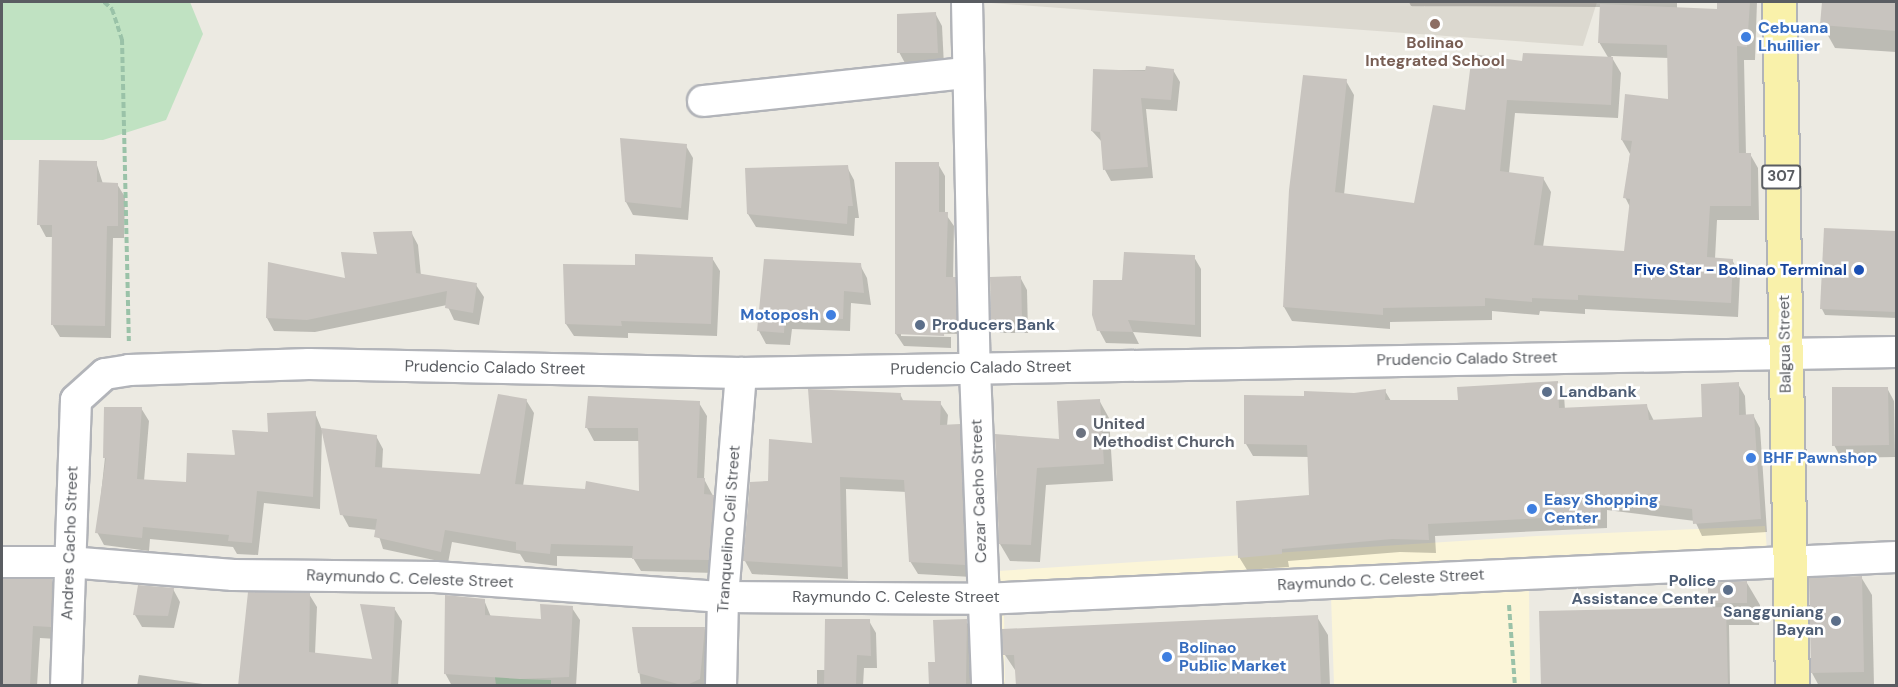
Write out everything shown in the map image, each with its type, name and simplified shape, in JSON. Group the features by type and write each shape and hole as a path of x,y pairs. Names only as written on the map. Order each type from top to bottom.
{"main road":[{"name":"Balgua Street","path":"1779,2 1792,686"}],"street":[{"name":"Cezar Cacho Street","path":"967,2 975,369 987,686"},
{"path":"703,101 967,73"},
{"name":"Prudencio Calado Street","path":"76,400 105,374 129,370 309,364 741,373 1896,352"},
{"name":"Tranquelino Celi Street","path":"721,686 723,597 741,373"},
{"name":"Andres Cacho Street","path":"66,686 68,562 76,400"},
{"name":"Raymundo C. Celeste Street","path":"2,562 68,562 233,574 435,577 723,597 983,599 1896,556"}],"path":[{"path":"104,2 112,9 122,39 129,370"},
{"path":"1506,574 1515,686"}],"shaded area":[{"name":"Bolinao Integrated School","path":"978,2 1597,2 1583,46"},
{"path":"987,385 998,571 1537,536 1765,526 1767,550 1529,586 1530,686 1334,685 1331,596 1004,614 1005,685 979,685 977,608 743,609 739,581 848,585 973,582"}],"green space":[{"path":"2,2 190,2 203,34 166,120 103,140 2,140"},
{"path":"491,648 521,679 551,680 551,685 450,686 496,685"}],"building":[{"path":"1717,2 1750,2 1747,47 1737,46 1739,153 1751,153 1751,206 1710,206 1707,257 1733,259 1731,303 1578,295 1578,300 1532,298 1532,302 1485,298 1485,306 1383,308 1383,315 1283,307 1289,190 1303,75 1347,79 1335,192 1414,203 1433,105 1465,110 1472,54 1522,61 1523,53 1613,57 1611,105 1507,100 1500,171 1544,177 1534,245 1624,251 1630,199 1623,198 1632,141 1621,140 1625,94 1668,99 1667,45 1598,43 1600,4 1717,9"},
{"path":"1822,2 1896,2 1896,31 1820,25"},
{"path":"936,12 938,53 897,53 897,14"},
{"path":"1146,66 1174,69 1171,100 1141,98 1148,167 1103,170 1100,132 1091,131 1093,69 1145,71"},
{"path":"620,138 687,144 681,208 625,202"},
{"path":"39,160 97,161 97,182 118,183 118,226 107,226 105,326 51,325 52,225 37,225"},
{"path":"895,162 939,162 939,212 948,212 946,277 956,277 957,322 945,322 944,336 895,334"},
{"path":"848,165 853,206 848,206 847,224 747,214 745,168"},
{"name":"Five Star - Bolinao Terminal","path":"1824,228 1896,231 1896,312 1820,309"},
{"path":"412,231 416,273 477,283 473,313 445,308 447,291 307,320 266,318 268,262 345,278 341,252 377,254 373,232"},
{"path":"1124,252 1195,255 1195,325 1128,320 1133,332 1097,331 1092,315 1093,280 1122,280"},
{"path":"635,254 713,257 711,324 621,321 622,326 565,324 563,264 635,265"},
{"path":"764,259 861,263 864,293 844,291 843,319 785,317 784,333 757,331"},
{"path":"1021,276 1022,320 991,321 990,277"},
{"path":"1558,381 1559,408 1647,404 1649,420 1702,417 1701,384 1739,382 1739,415 1754,414 1761,519 1693,524 1692,509 1600,498 1601,515 1428,524 1429,540 1392,539 1282,549 1282,554 1238,558 1236,501 1309,495 1307,445 1244,444 1244,395 1304,396 1304,391 1354,393 1386,389 1385,400 1458,400 1457,387"},
{"path":"1832,387 1888,387 1889,445 1832,446"},
{"path":"808,389 901,393 900,400 941,401 940,425 960,424 965,565 909,562 904,480 840,477 842,567 743,561 750,482 768,481 769,439 812,443"},
{"path":"498,394 527,399 515,484 585,489 586,481 639,491 638,428 585,428 588,396 700,401 697,478 705,478 704,494 714,495 709,560 632,559 633,546 551,544 550,554 516,550 516,542 445,530 441,552 374,537 377,519 340,515 321,428 377,435 375,467 480,474"},
{"path":"1100,399 1104,464 1037,468 1031,545 999,544 995,434 1059,439 1057,401"},
{"path":"104,407 142,407 137,479 186,482 187,453 235,455 232,430 268,432 267,413 316,411 313,497 257,491 252,543 228,541 229,535 143,527 142,538 95,533 106,458 103,458"},
{"name":"Sangguniang Bayan","path":"1862,576 1864,672 1811,673 1809,578"},
{"path":"2,579 52,579 51,627 33,626 30,686 2,686"},
{"name":"Police Assistance Center","path":"1747,581 1747,603 1708,603 1708,583"},
{"path":"138,585 174,588 168,616 133,615"},
{"path":"248,592 310,593 309,652 372,659 360,604 395,607 391,686 238,686"},
{"path":"445,595 485,599 485,615 541,619 540,604 573,606 569,677 520,679 444,674"},
{"path":"1726,607 1728,686 1541,686 1539,611"},
{"name":"Bolinao Public Market","path":"1318,615 1321,686 1016,686 1014,655 1003,655 1002,629"},
{"path":"825,619 870,619 871,656 857,655 856,686 824,686"},
{"path":"967,619 966,686 929,686 928,662 935,662 933,620"},
{"path":"632,627 705,627 700,679 685,686 638,673"}],"place":[{"name":"Bolinao Integrated School","path":"1435,24"},
{"name":"Cebuana Lhuillier","path":"1746,37"},
{"name":"Five Star - Bolinao Terminal","path":"1859,270"},
{"name":"Motoposh","path":"831,315"},
{"name":"Producers Bank","path":"920,325"},
{"name":"Landbank","path":"1547,392"},
{"name":"United Methodist Church","path":"1081,433"},
{"name":"BHF Pawnshop","path":"1751,458"},
{"name":"Easy Shopping Center","path":"1532,509"},
{"name":"Police Assistance Center","path":"1728,590"},
{"name":"Sangguniang Bayan","path":"1836,621"},
{"name":"Bolinao Public Market","path":"1167,657"}]}
